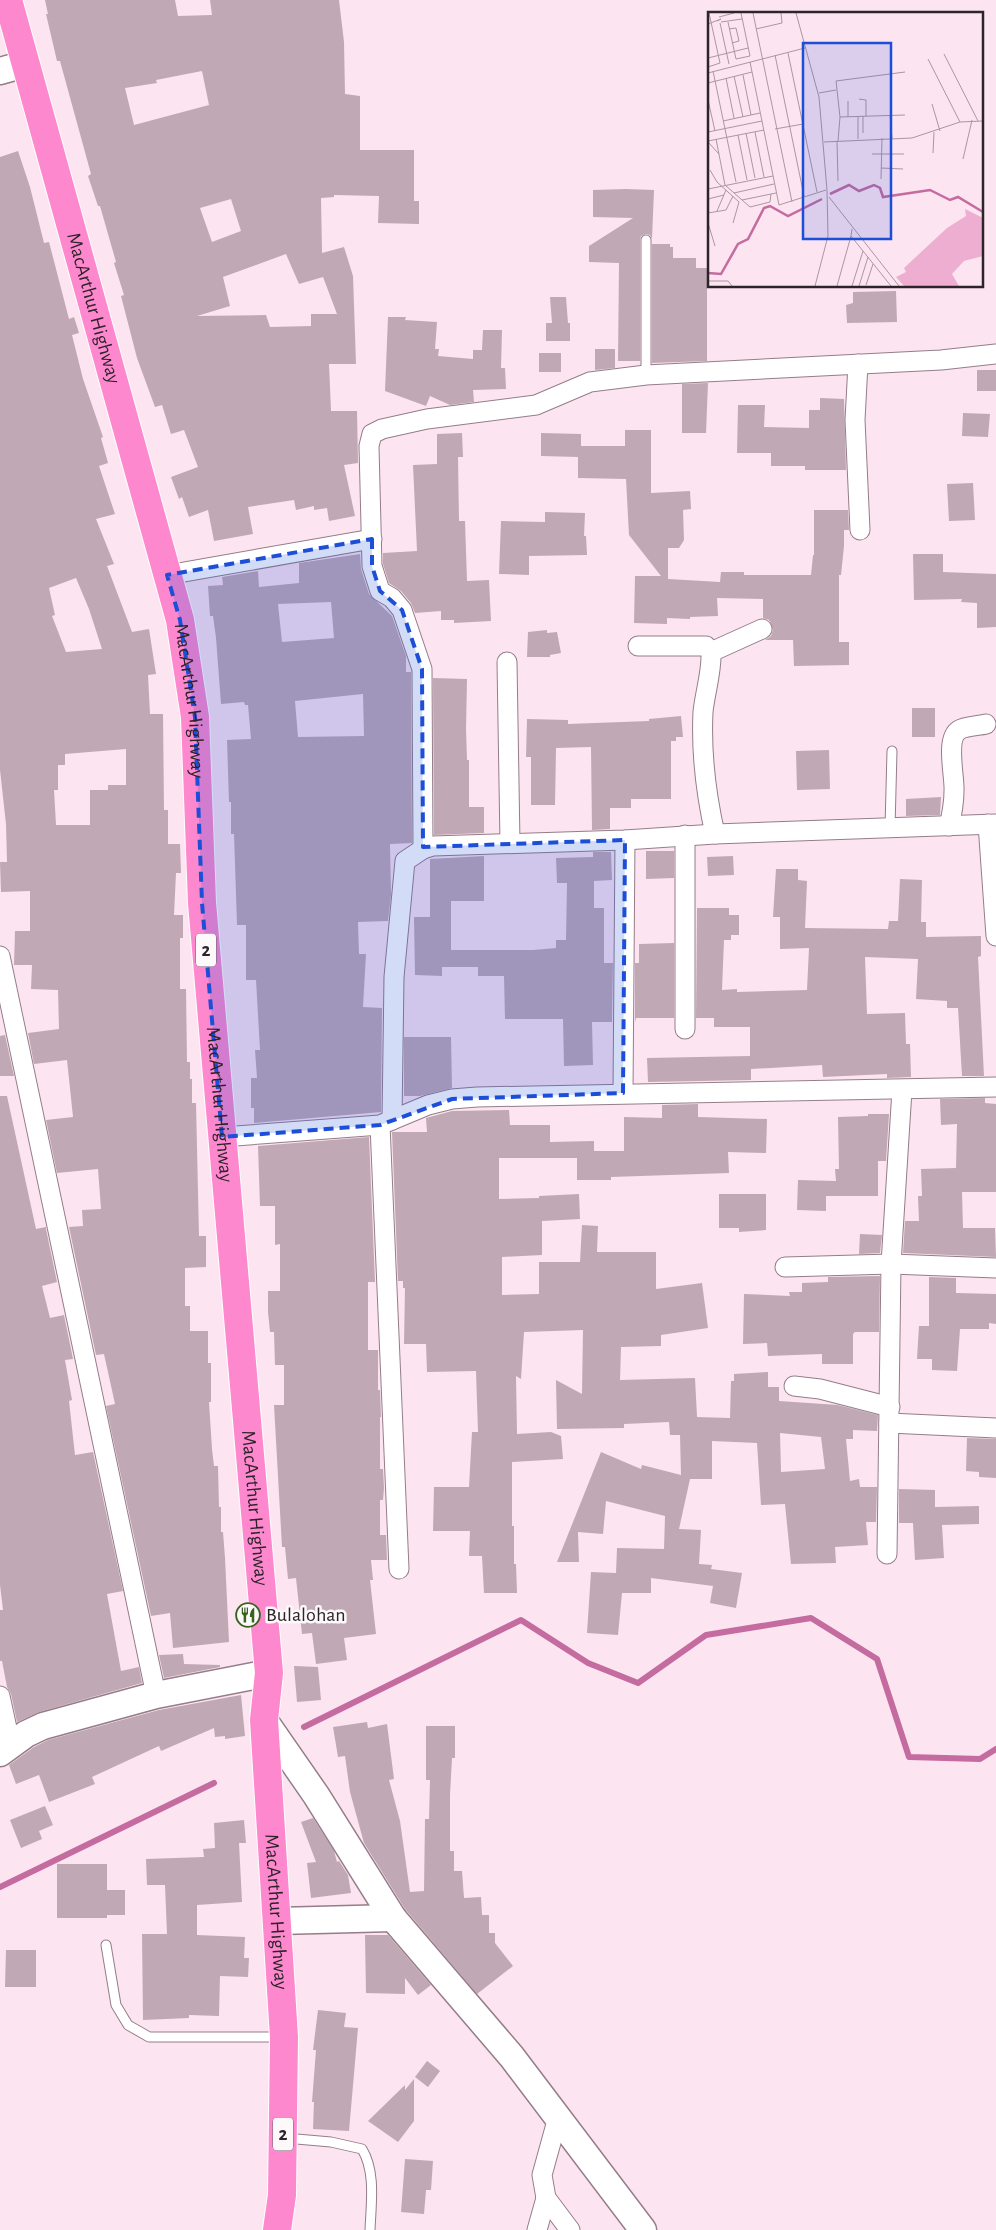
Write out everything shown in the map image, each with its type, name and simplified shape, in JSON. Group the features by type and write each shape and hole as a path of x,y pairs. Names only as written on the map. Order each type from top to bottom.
{"highway":[{"name":"MacArthur Highway","path":"8,0 12,68 180,620 195,717 202,903 269,1673 264,1720 284,2037 282,2195 277,2230"}],"street":[{"path":"423,848 422,668 402,610 392,598 380,591 372,566 369,446 372,434 382,429 427,419 536,405 590,382 646,375 941,360 996,354"},
{"path":"858,364 855,420 860,530"},
{"path":"167,575 372,539"},
{"path":"711,652 762,629"},
{"path":"638,646 706,646 711,652 704,721 706,796 715,834"},
{"path":"507,662 510,843"},
{"path":"949,826 954,795 951,746 953,736 959,730 986,724"},
{"path":"399,1569 386,1122 394,977 405,861 423,848 510,843 625,840 685,835 992,824 996,936"},
{"path":"685,835 685,1028"},
{"path":"622,1093 625,840"},
{"path":"0,956 156,1695"},
{"path":"222,1137 386,1122 452,1099 622,1093 996,1087"},
{"path":"887,1554 891,1264 902,1090"},
{"path":"785,1267 891,1264 996,1268"},
{"path":"794,1386 820,1389 889,1415 996,1428"},
{"path":"5,1750 26,1734 43,1726 156,1695 269,1673"},
{"path":"0,1696 5,1750"},
{"path":"264,1720 316,1794 393,1918 512,2057 643,2230"},
{"path":"278,1921 393,1918"},
{"path":"537,2230 546,2198 542,2175 558,2117"},
{"path":"546,2198 570,2230"}],"lane":[{"path":"646,240 646,375"},
{"path":"890,828 892,750"},
{"path":"106,1946 116,2005 128,2025 149,2036 284,2037"},
{"path":"283,2138 331,2142 362,2149 368,2159 370,2172 370,2230"}],"highlighted area":[{"path":"372,539 372,566 380,591 402,610 422,669 423,847 625,840 623,1093 452,1099 380,1125 222,1137 202,903 195,717 180,620 167,575"}],"building":[{"path":"45,0 175,0 178,16 212,15 210,0 339,0 344,42 345,94 360,96 360,150 414,150 414,201 419,201 419,224 378,223 379,196 334,195 334,197 321,198 322,253 344,247 353,276 356,364 329,364 331,411 357,411 358,463 344,465 355,516 329,521 327,508 314,510 314,506 296,510 294,500 248,507 253,534 214,541 208,510 189,517 182,497 179,499 171,477 198,467 184,430 171,434 162,405 155,407 137,358 121,296 124,295 114,263 116,262 100,206 98,206 88,176 91,174 60,61 57,61 46,14 48,14","holes":["202,71 209,105 134,125 125,88 157,83 156,80","231,199 241,231 212,242 200,208","286,254 299,284 323,277 337,314 311,314 311,326 270,327 266,315 197,316 230,306 223,277"]},
{"path":"18,151 30,187 44,243 49,242 69,319 74,317 79,333 72,335 83,379 103,437 101,438 108,463 99,466 115,514 96,519 114,564 107,566 132,632 149,629 156,674 148,675 150,714 163,714 164,810 168,810 168,844 180,844 181,873 176,873 174,915 183,915 183,938 180,938 180,989 186,989 187,1062 190,1062 192,1103 196,1103 199,1236 206,1236 206,1267 185,1268 185,1306 190,1306 190,1331 208,1331 208,1363 211,1363 211,1402 209,1402 212,1449 214,1466 218,1466 219,1507 221,1507 221,1532 223,1532 225,1558 229,1642 173,1648 170,1613 151,1616 106,1406 115,1404 104,1354 96,1355 69,1227 83,1226 82,1210 101,1209 98,1169 57,1173 46,1120 73,1117 67,1060 34,1064 28,1033 59,1029 58,990 31,989 32,965 14,965 15,931 30,931 30,891 1,892 0,862 7,862 6,824 0,770 0,157","holes":["76,578 89,609 102,649 66,652 52,616 55,615 49,588","126,749 126,785 108,785 108,790 90,790 90,825 56,825 54,790 58,790 58,765 65,765 65,754"]},
{"path":"593,190 654,190 652,239 650,235 646,234 641,236 640,240 640,361 618,361 619,263 589,262 589,246 633,218 593,217"},
{"path":"652,244 670,244 670,247 673,247 673,258 696,258 696,268 707,268 707,361 652,363"},
{"path":"896,291 897,322 847,323 846,305 853,303 853,292"},
{"path":"550,297 566,297 568,323 570,323 570,341 546,341 546,323 552,323"},
{"path":"388,317 406,317 405,320 437,322 435,349 439,349 438,356 473,359 473,350 482,350 483,330 502,330 501,368 505,368 506,389 473,390 474,402 450,405 430,396 426,406 385,391"},
{"path":"595,349 615,349 615,368 595,370"},
{"path":"539,353 561,353 561,372 539,372"},
{"path":"977,370 996,370 996,391 977,391"},
{"path":"708,383 706,433 682,433 682,384"},
{"path":"820,398 844,399 846,470 805,470 805,466 771,466 771,453 737,453 738,405 765,405 764,427 809,428 809,410 820,410"},
{"path":"963,413 990,414 988,437 962,436"},
{"path":"625,430 651,430 651,493 690,491 691,509 683,510 684,540 679,548 668,548 668,579 720,582 721,572 744,572 744,575 811,575 814,555 814,510 848,510 849,530 844,530 841,575 839,575 839,642 849,642 849,665 794,666 793,640 765,640 771,636 773,630 769,620 763,618 763,599 717,598 718,616 690,617 690,619 667,618 667,624 634,623 635,576 661,576 629,535 626,479 578,478 578,457 541,456 541,433 581,434 581,446 625,446"},
{"path":"462,433 463,457 458,457 459,521 465,521 467,581 489,580 491,621 454,623 454,620 441,620 441,611 415,613 411,603 401,591 389,583 383,564 383,553 417,551 413,465 437,464 437,434"},
{"path":"973,483 975,520 949,521 947,484"},
{"path":"545,512 585,513 584,536 586,536 587,555 529,556 529,575 499,574 501,521 545,522"},
{"path":"360,554 361,569 369,594 392,616 406,656 406,672 411,672 412,843 390,844 391,895 388,921 358,922 359,954 366,954 363,1007 382,1008 381,1112 254,1123 254,1108 251,1108 251,1078 257,1078 255,1050 260,1050 256,980 246,980 246,925 237,925 234,834 231,834 227,740 251,739 248,705 245,705 244,702 221,704 216,638 213,616 210,616 208,586 223,585 222,577 258,571 259,587 299,583 299,563","holes":["331,602 334,638 282,642 278,604","363,694 364,736 298,737 295,701"]},
{"path":"913,554 943,554 943,572 996,574 996,627 977,628 977,603 961,602 962,599 914,600"},
{"path":"547,630 547,633 557,632 561,653 550,655 550,657 527,657 528,632"},
{"path":"433,678 467,679 466,729 467,760 469,760 469,807 484,807 484,833 434,835"},
{"path":"912,708 935,708 935,737 912,737"},
{"path":"681,716 683,737 676,737 676,741 671,741 671,799 631,799 631,808 610,808 610,829 592,830 591,747 556,748 555,805 531,805 531,757 526,757 527,719 568,720 568,724 649,721 649,719"},
{"path":"829,750 830,789 797,790 796,751"},
{"path":"941,797 940,815 906,816 906,799"},
{"path":"646,851 674,851 674,878 646,879"},
{"path":"593,852 611,852 612,880 594,881 594,908 604,908 604,963 613,963 612,1022 592,1022 593,1065 564,1066 563,1019 505,1019 504,976 478,976 478,967 442,967 442,976 415,975 414,917 430,917 430,859 484,856 484,901 451,901 451,950 533,950 556,948 556,940 566,940 567,883 557,883 556,858 593,857"},
{"path":"733,856 734,875 708,876 707,857"},
{"path":"776,869 798,869 798,880 807,881 805,928 888,929 889,921 898,921 900,879 922,880 921,922 926,922 926,937 981,936 981,956 978,957 984,1076 962,1076 958,1008 947,1008 947,1001 916,999 918,959 865,957 867,1014 905,1013 906,1044 910,1044 911,1077 887,1078 887,1074 823,1077 822,1065 751,1069 751,1080 648,1082 647,1058 750,1056 750,1027 714,1027 714,1018 696,1018 697,908 729,908 729,915 739,915 739,935 731,935 731,940 724,940 722,990 737,989 737,992 807,990 809,948 780,949 780,917 773,917"},
{"path":"674,943 674,1018 636,1018 635,1022 635,963 639,963 639,944"},
{"path":"5,1035 14,1076 0,1076 0,1036"},
{"path":"404,1037 451,1037 452,1088 420,1096 404,1096"},
{"path":"0,1096 7,1096 36,1229 46,1227 57,1282 42,1286 50,1318 64,1315 73,1359 65,1360 72,1400 69,1401 75,1455 93,1452 123,1591 107,1594 121,1671 139,1667 142,1683 39,1712 17,1722 2,1661 0,1661 0,1610 3,1610 0,1585"},
{"path":"985,1098 985,1103 996,1104 996,1192 962,1192 963,1228 995,1228 996,1257 903,1253 905,1221 919,1221 918,1196 922,1196 921,1169 956,1168 957,1124 941,1125 940,1099"},
{"path":"698,1104 698,1117 767,1119 766,1153 728,1152 729,1173 611,1177 611,1180 577,1180 577,1158 499,1158 499,1199 579,1194 580,1219 542,1221 542,1255 502,1257 502,1295 539,1294 539,1262 580,1262 582,1225 598,1226 597,1252 656,1252 656,1289 702,1283 708,1328 661,1335 661,1346 621,1347 620,1380 695,1378 697,1417 730,1418 731,1381 734,1381 734,1374 768,1372 768,1387 779,1387 779,1401 838,1405 878,1415 877,1431 853,1430 853,1439 846,1439 850,1481 859,1479 860,1487 877,1487 876,1522 866,1522 868,1545 835,1547 836,1563 791,1564 785,1504 761,1505 757,1443 712,1441 712,1479 690,1479 679,1529 701,1530 699,1564 712,1565 711,1569 742,1573 736,1608 710,1603 713,1586 651,1578 651,1593 622,1593 618,1635 587,1633 591,1572 616,1573 617,1548 664,1549 665,1516 606,1501 603,1534 578,1532 579,1562 557,1562 601,1452 641,1469 642,1465 681,1475 680,1435 670,1435 669,1422 624,1424 624,1428 557,1429 556,1380 582,1394 583,1330 524,1332 521,1379 516,1376 517,1434 551,1432 561,1436 563,1459 512,1462 512,1526 514,1526 514,1564 516,1564 517,1593 484,1593 482,1556 469,1556 470,1531 433,1531 434,1487 469,1487 472,1432 478,1432 476,1371 427,1372 426,1344 404,1344 405,1288 403,1288 403,1281 398,1281 392,1132 427,1132 426,1118 452,1111 509,1110 510,1125 550,1125 550,1142 594,1141 594,1151 624,1151 624,1117 662,1118 662,1105","holes":["780,1433 821,1437 825,1469 781,1472"]},
{"path":"868,1114 889,1114 886,1161 878,1161 878,1196 826,1196 826,1211 797,1210 798,1180 836,1181 835,1169 839,1169 838,1117 868,1116"},
{"path":"369,1137 375,1282 368,1282 368,1350 378,1350 378,1390 380,1390 381,1417 380,1469 383,1469 384,1488 383,1500 380,1500 380,1535 386,1535 387,1560 371,1560 373,1580 370,1580 376,1634 344,1638 347,1660 316,1664 312,1633 302,1634 296,1578 288,1579 285,1547 282,1547 274,1405 284,1405 284,1365 275,1365 274,1332 270,1332 268,1312 268,1291 280,1291 280,1244 275,1245 275,1206 260,1206 258,1146"},
{"path":"719,1194 766,1194 766,1230 739,1232 739,1228 719,1228"},
{"path":"860,1234 882,1235 880,1253 859,1254"},
{"path":"880,1276 879,1332 855,1332 853,1334 853,1364 822,1364 822,1354 768,1356 767,1343 743,1344 744,1294 790,1296 789,1292 802,1292 802,1283 828,1282 828,1277"},
{"path":"929,1277 956,1278 956,1293 996,1294 996,1324 989,1323 989,1329 960,1329 957,1371 932,1370 932,1359 917,1359 919,1326 929,1326"},
{"path":"967,1438 996,1439 996,1478 979,1477 979,1472 966,1471"},
{"path":"899,1489 935,1490 935,1507 979,1506 979,1524 942,1525 944,1558 915,1560 913,1523 899,1523"},
{"path":"183,1654 184,1664 220,1665 220,1667 164,1678 159,1655"},
{"path":"294,1666 318,1667 321,1700 297,1702"},
{"path":"241,1695 245,1736 225,1739 225,1736 215,1737 214,1728 161,1751 159,1746 92,1777 95,1784 49,1802 39,1775 16,1784 9,1765 34,1747 48,1740 159,1710"},
{"path":"367,1722 368,1728 387,1724 394,1779 389,1780 400,1821 410,1892 424,1891 425,1819 429,1819 430,1780 426,1780 426,1726 455,1726 455,1758 452,1758 450,1795 450,1851 454,1851 454,1871 462,1871 464,1898 481,1897 482,1915 489,1915 489,1933 495,1933 495,1943 513,1966 477,1994 405,1909 364,1843 350,1792 345,1756 338,1757 333,1727"},
{"path":"45,1806 53,1825 39,1831 42,1839 21,1848 10,1820"},
{"path":"313,1818 334,1851 337,1862 339,1861 348,1875 351,1893 311,1898 307,1863 316,1862 301,1822"},
{"path":"244,1820 246,1843 239,1843 242,1902 197,1905 197,1935 245,1937 244,1958 249,1958 248,1977 220,1976 219,2016 189,2015 189,2018 143,2020 142,1934 167,1934 165,1885 147,1885 146,1859 204,1857 203,1849 215,1848 214,1823"},
{"path":"57,1864 107,1864 107,1890 125,1890 125,1915 107,1915 107,1918 57,1918"},
{"path":"365,1935 388,1935 431,1985 418,1995 405,1978 405,1994 366,1993"},
{"path":"6,1950 36,1950 36,1987 5,1987"},
{"path":"318,2010 346,2013 344,2027 358,2028 349,2131 313,2129 314,2102 312,2102 316,2050 313,2050"},
{"path":"427,2061 440,2071 428,2087 415,2077"},
{"path":"414,2079 414,2121 398,2142 368,2121 405,2085 405,2090"},
{"path":"405,2159 433,2161 431,2190 426,2190 424,2214 401,2212"}],"waterway":[{"path":"304,1727 521,1620 588,1663 638,1683 706,1635 811,1618 877,1659 909,1757 980,1759 996,1749"},
{"path":"0,1887 214,1783"}],"place":[{"name":"Bulalohan","path":"248,1615"}]}
